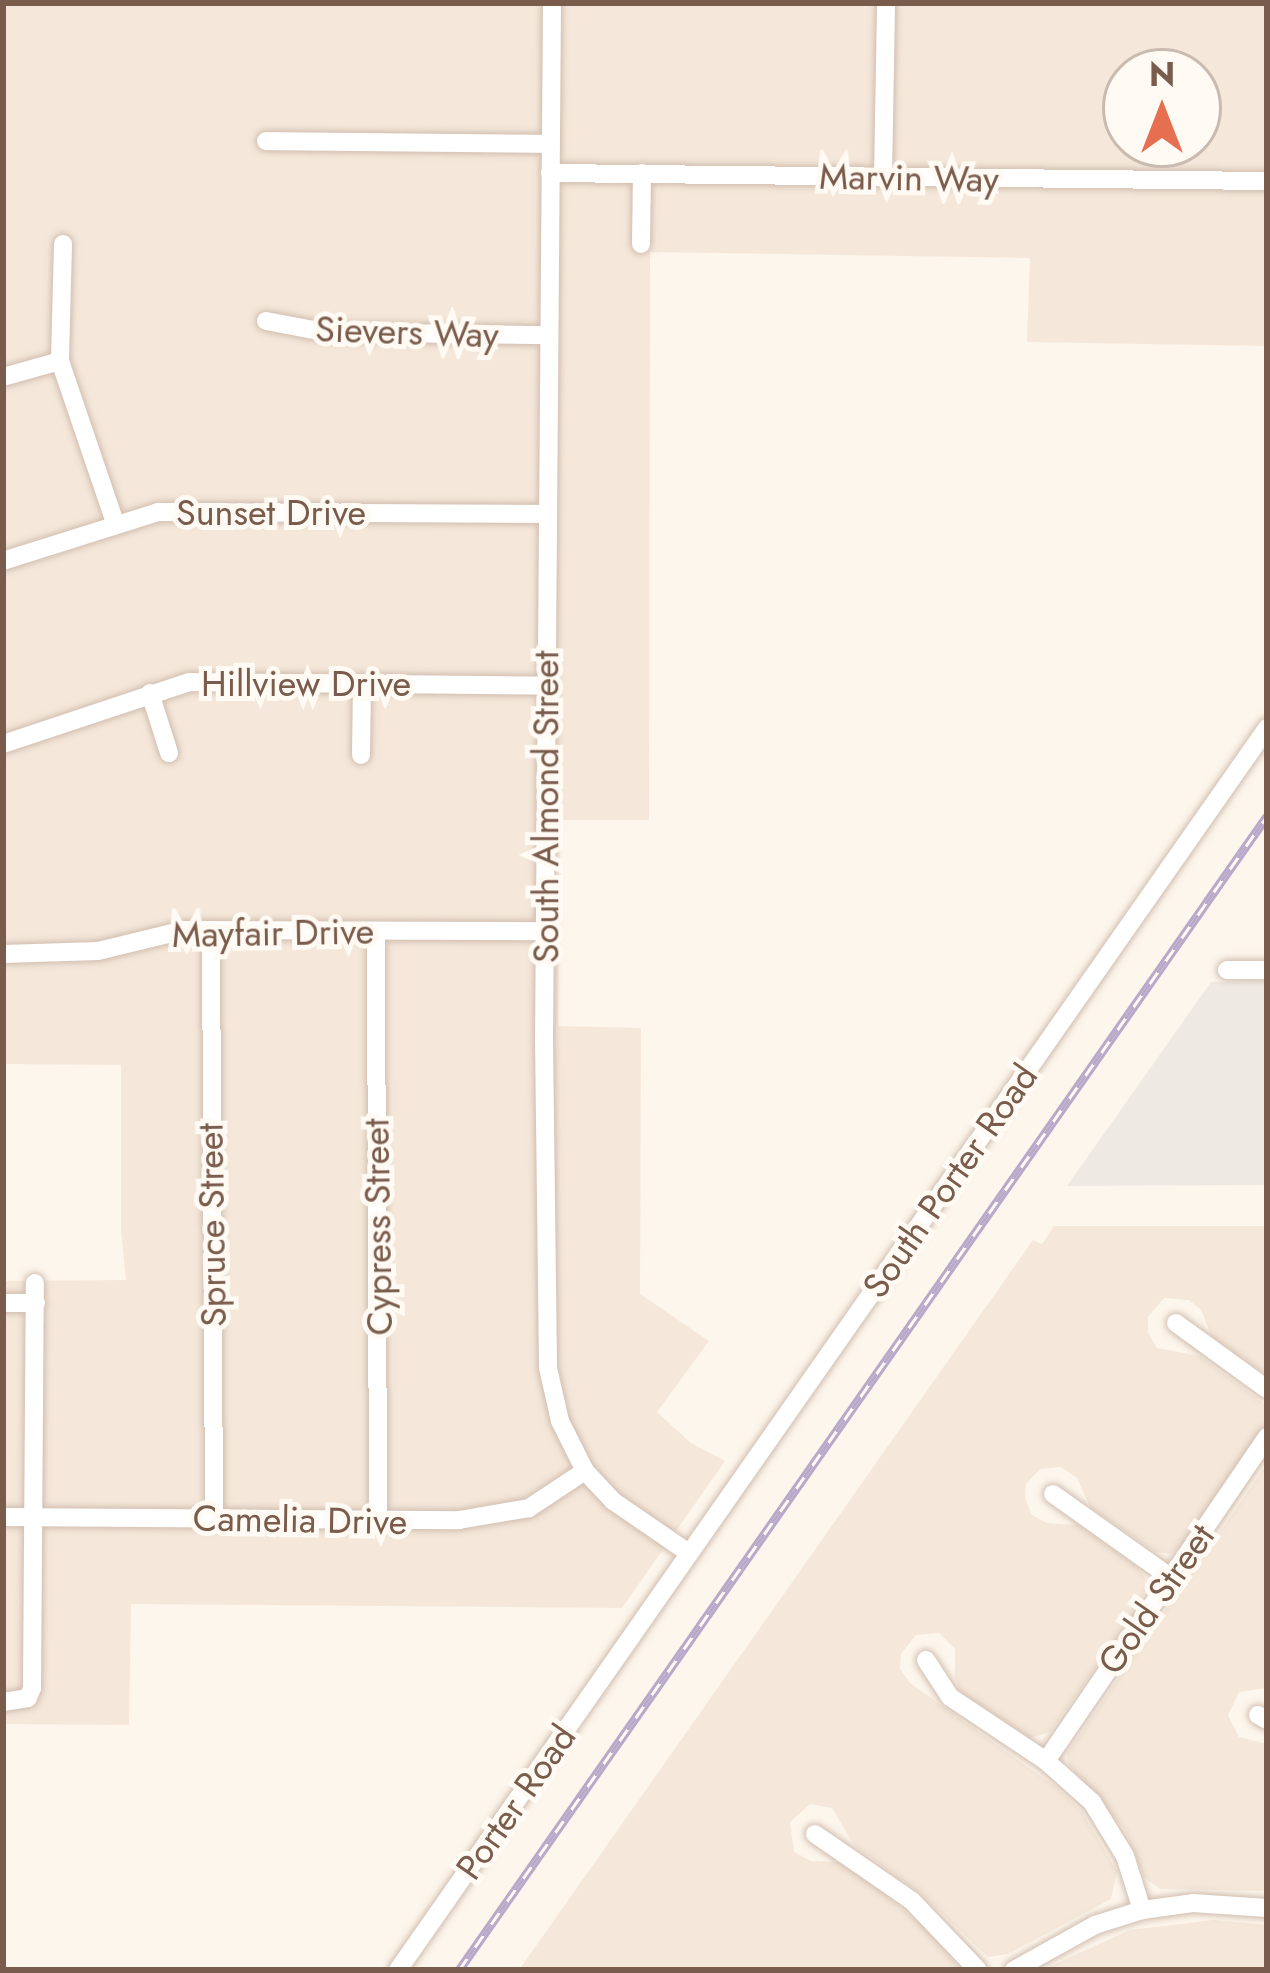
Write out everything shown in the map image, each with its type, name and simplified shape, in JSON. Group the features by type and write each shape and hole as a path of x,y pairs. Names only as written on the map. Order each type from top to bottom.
{"street":[{"name":"South Almond Street","path":"552,3 545,931 548,1369 560,1421 585,1471 623,1509 688,1553"},
{"path":"883,178 886,3"},
{"path":"266,141 551,144"},
{"name":"Marvin Way","path":"550,173 1267,182"},
{"path":"641,244 642,173"},
{"path":"63,244 60,361 115,523"},
{"name":"Sievers Way","path":"266,321 325,332 549,335"},
{"path":"3,377 60,361"},
{"name":"Sunset Drive","path":"3,561 115,523 186,511 547,514"},
{"name":"Hillview Drive","path":"3,744 189,682 547,686"},
{"path":"362,685 362,755"},
{"path":"150,693 169,753"},
{"name":"South Porter Road","path":"633,1634 1267,728"},
{"name":"Spruce Street","path":"211,931 214,1519"},
{"name":"Mayfair Drive","path":"3,954 75,953 160,933 545,931"},
{"name":"Cypress Street","path":"376,932 378,1521"},
{"path":"1227,970 1267,970"},
{"path":"3,1702 28,1698 35,1282"},
{"path":"3,1303 36,1303"},
{"path":"1176,1324 1267,1389"},
{"name":"Gold Street","path":"1046,1761 1267,1437"},
{"name":"Camelia Drive","path":"3,1517 378,1521 507,1514 552,1497 585,1471"},
{"path":"1053,1494 1171,1578"},
{"name":"Porter Road","path":"398,1970 633,1634"},
{"path":"926,1660 950,1697 1046,1761 1092,1802 1125,1856 1142,1910"},
{"path":"815,1834 912,1900 978,1970"},
{"path":"1015,1970 1095,1925 1142,1910 1193,1903 1267,1908"}],"shaded area":[{"path":"3,3 1267,5 1267,346 1027,342 1030,258 650,252 649,820 560,820 558,1026 641,1028 640,1294 709,1341 657,1412 691,1443 725,1461 622,1608 131,1604 129,1725 3,1724 3,1281 126,1280 121,1230 121,1065 3,1064"},
{"path":"1267,981 1267,1185 1067,1186 1211,982"},
{"path":"1054,1226 1267,1226 1267,1375 1212,1337 1201,1310 1189,1300 1164,1298 1148,1317 1148,1333 1157,1348 1200,1356 1267,1406 1266,1424 1181,1545 1171,1554 1156,1552 1090,1507 1077,1478 1061,1467 1040,1469 1026,1484 1025,1498 1032,1515 1047,1523 1078,1525 1137,1567 1149,1583 1135,1612 1050,1732 1029,1738 961,1692 955,1678 955,1649 939,1633 916,1635 901,1654 900,1669 910,1683 1056,1787 1082,1812 1117,1871 1111,1899 1008,1954 988,1957 920,1893 854,1845 832,1808 810,1804 790,1822 794,1852 811,1861 838,1862 879,1890 925,1928 961,1970 519,1970 1033,1240 1042,1244"},
{"path":"1267,1464 1267,1688 1239,1692 1228,1715 1239,1737 1267,1744 1267,1891 1160,1889 1144,1877 1125,1830 1069,1765 1067,1753"},
{"path":"1214,1920 1267,1925 1267,1970 1042,1970 1130,1930"}],"railway":[{"path":"459,1970 1267,816"}]}
